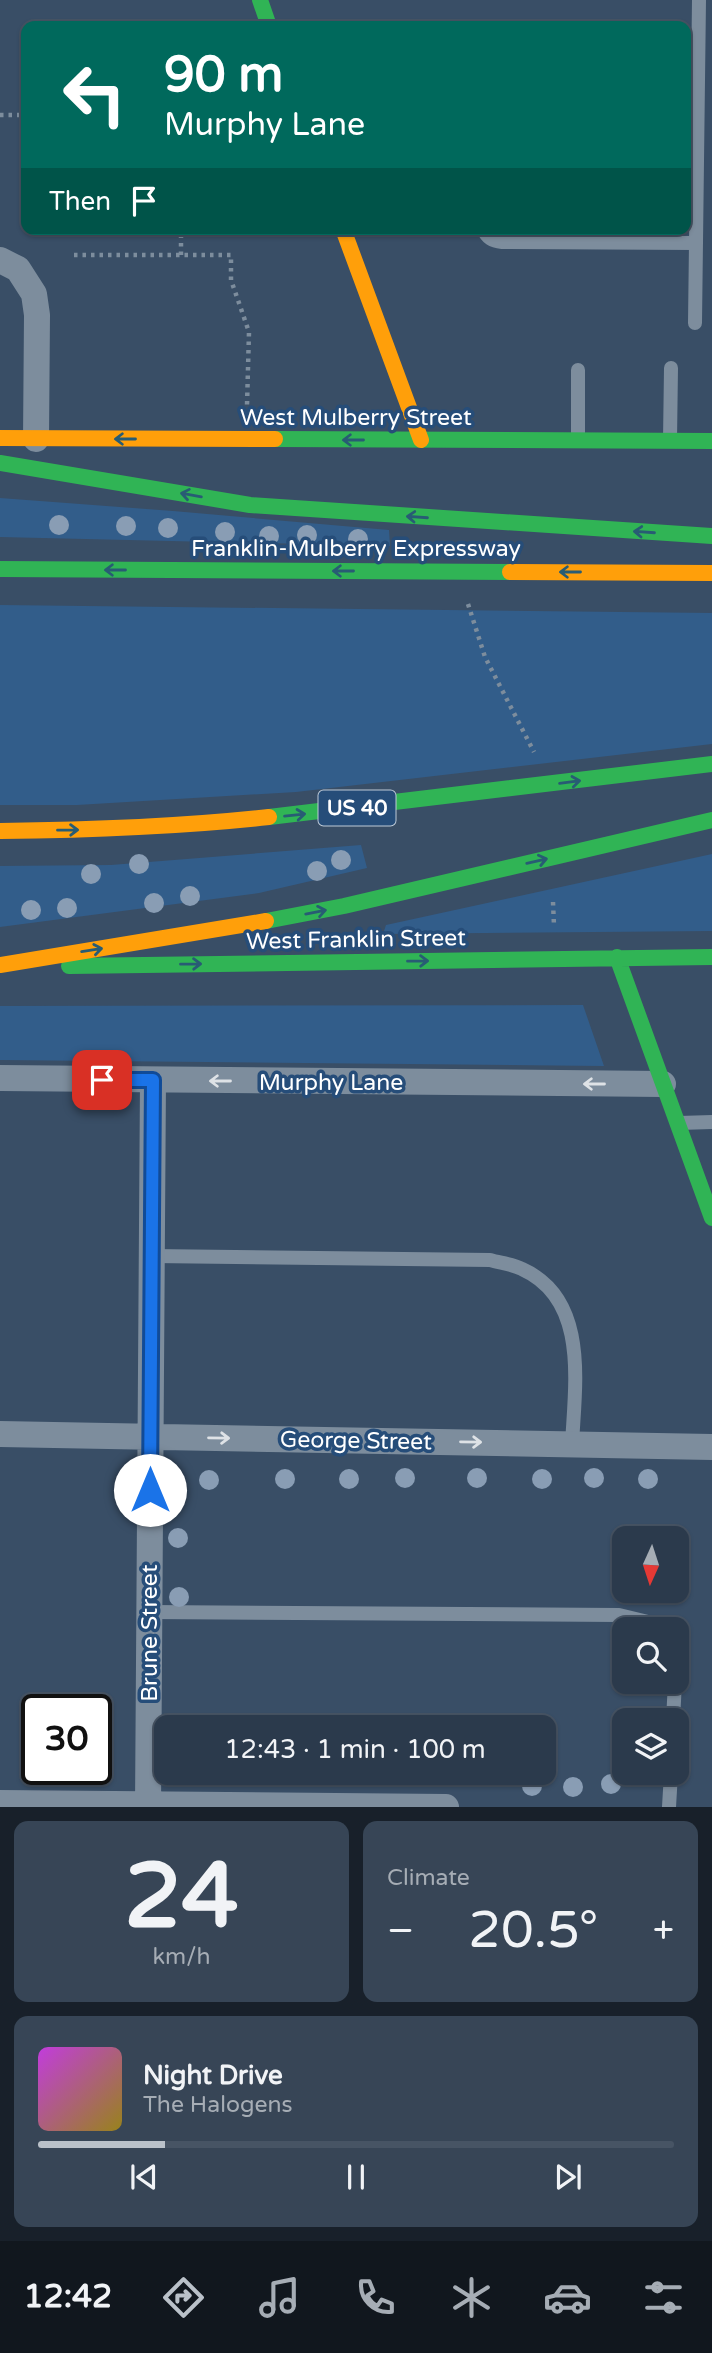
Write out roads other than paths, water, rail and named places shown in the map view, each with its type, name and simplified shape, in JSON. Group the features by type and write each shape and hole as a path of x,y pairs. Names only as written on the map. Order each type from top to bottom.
{"main road":[{"path":"260,0 267,21"},
{"path":"345,235 421,440"},
{"name":"West Mulberry Street","path":"0,438 712,441"},
{"path":"0,463 250,505 712,536"},
{"name":"Franklin-Mulberry Expressway","path":"0,569 712,573"},
{"name":"US 40","path":"0,831 213,823 369,807 712,764"},
{"path":"0,966 215,931 344,906 712,820"},
{"path":"617,957 712,1218"},
{"name":"West Franklin Street","path":"0,966 712,957"}],"street":[{"path":"0,260 18,270 34,294 37,315 36,439"},
{"name":"Murphy Lane","path":"0,1078 663,1084"},
{"name":"Brune Street","path":"148,1806 153,1080"},
{"name":"George Street","path":"0,1434 712,1447"},
{"path":"0,1803 446,1807"}],"lane":[{"path":"695,323 696,243 692,113 699,0"},
{"path":"487,235 494,241 502,242 696,243"},
{"path":"670,368 670,441"},
{"path":"578,370 579,441"},
{"path":"677,1123 712,1122"},
{"path":"152,1256 490,1260 522,1269 545,1285 563,1305 573,1337 575,1372 572,1444"},
{"path":"149,1612 627,1617"},
{"path":"669,1807 670,1785"}]}
